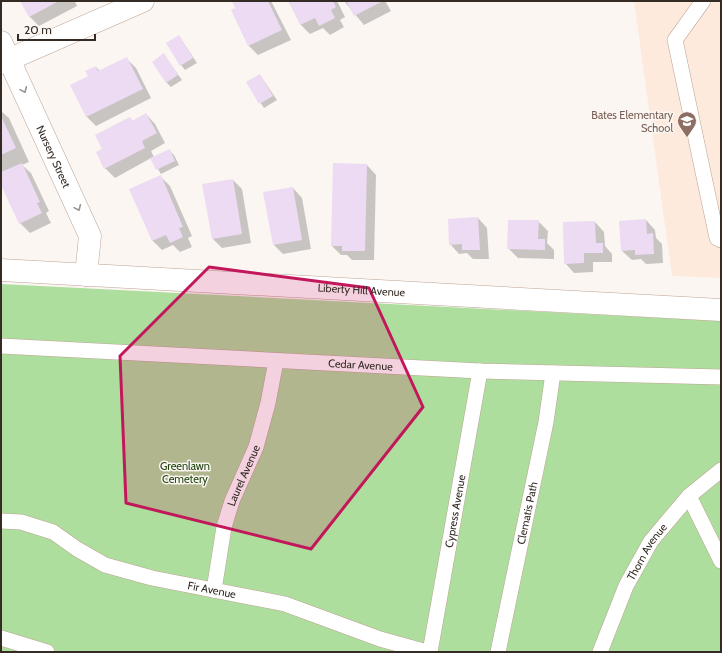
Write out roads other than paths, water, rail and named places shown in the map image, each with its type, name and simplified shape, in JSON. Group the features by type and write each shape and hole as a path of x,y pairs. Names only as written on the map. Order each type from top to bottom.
{"main road":[{"path":"4,55 143,1"},
{"name":"Nursery Street","path":"4,55 90,236 86,275"},
{"name":"Liberty Hill Avenue","path":"1,270 720,308"}],"lane":[{"path":"703,1 675,40 717,238 721,240"},
{"name":"Cedar Avenue","path":"1,346 480,371 721,377"},
{"name":"Laurel Avenue","path":"214,590 224,527 232,501 256,447 268,403 276,361"},
{"name":"Cypress Avenue","path":"430,652 480,371"},
{"name":"Clematis Path","path":"498,652 546,422 553,373"},
{"name":"Thorn Avenue","path":"600,652 629,580 652,541 689,496 721,470"},
{"path":"689,496 715,536 721,561"},
{"name":"Fir Avenue","path":"1,521 21,522 53,532 77,549 105,565 152,578 285,604 380,639 427,652"},
{"path":"1,638 47,652"}],"place":[{"name":"Bates Elementary School","path":"687,138"}],"park label":[{"name":"Greenlawn Cemetery","path":"185,472"}]}
